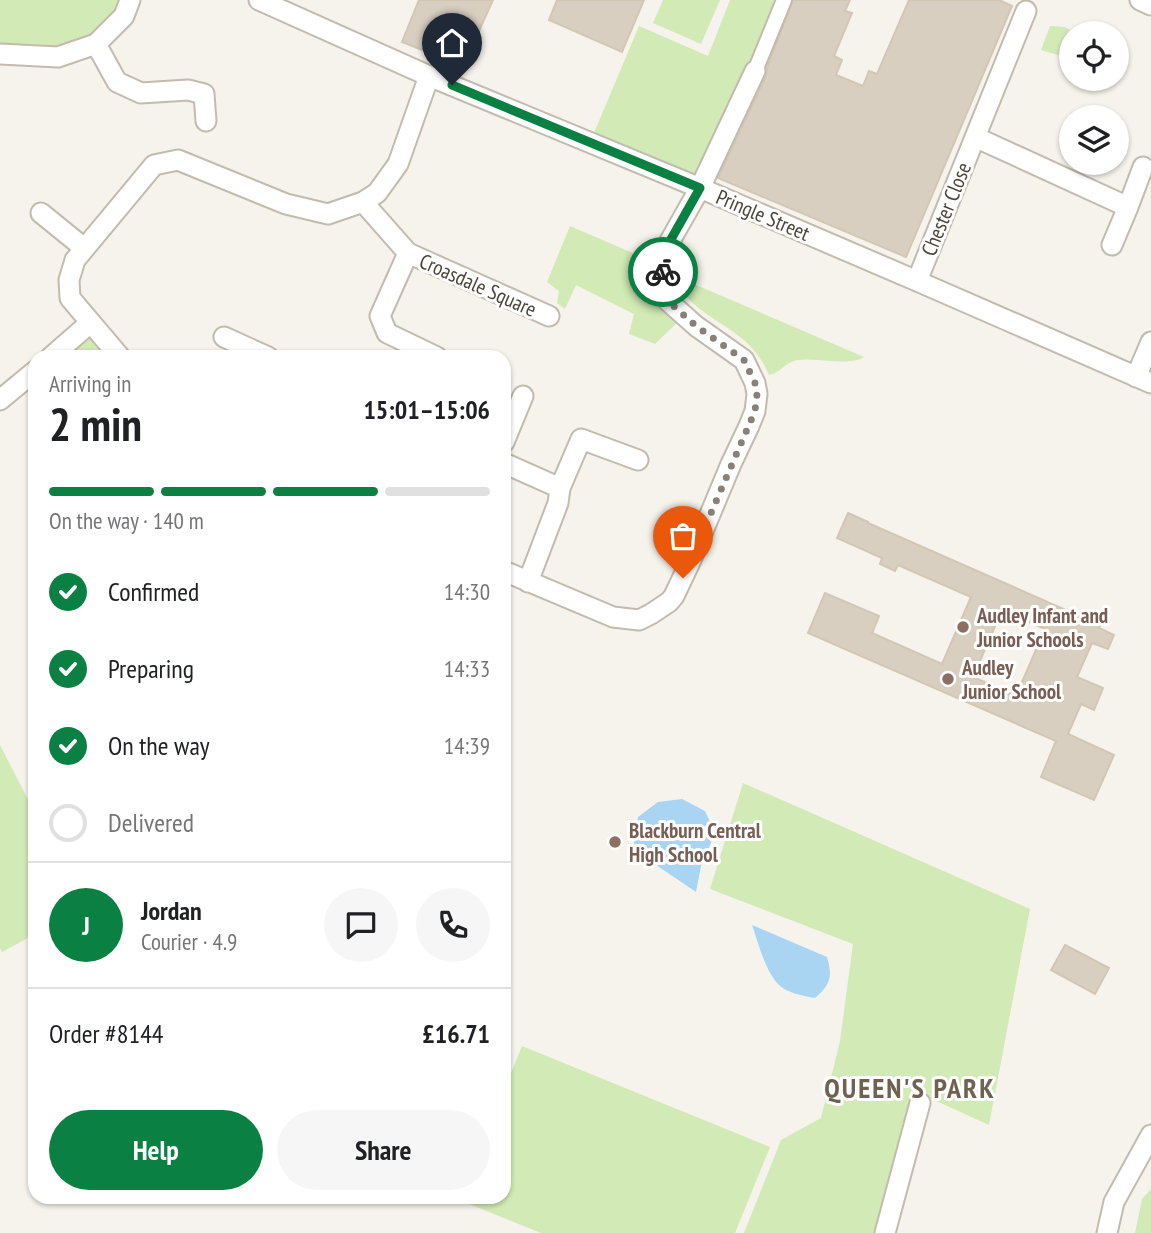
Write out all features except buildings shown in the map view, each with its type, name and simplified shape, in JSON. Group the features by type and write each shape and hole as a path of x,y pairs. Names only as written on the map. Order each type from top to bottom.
{"street":[{"path":"0,54 58,57 96,44 124,16 130,0"},
{"name":"Pringle Street","path":"259,0 429,76 700,188 1144,380"},
{"path":"511,574 613,617 639,620 669,602 674,596 755,411 757,394 744,360 696,326 669,302 664,287 663,267 670,241 700,188 755,71 784,0"},
{"path":"1140,0 1151,5"},
{"name":"Chester Close","path":"917,281 1029,5"},
{"path":"96,44 117,82 141,93 188,90 204,94 206,121"},
{"path":"114,350 70,298 69,280 75,260 154,165 178,160 286,204 328,214 363,202 377,193 398,164 429,76"},
{"name":"Chester Close","path":"975,137 1128,207"},
{"path":"1112,245 1143,167"},
{"name":"Croasdale Square","path":"363,202 408,253 549,316"},
{"path":"41,213 84,248"},
{"name":"Croasdale Square","path":"408,253 380,316 387,333 422,350"},
{"path":"59,350 90,323"},
{"path":"223,337 252,350"},
{"path":"1144,380 1151,342"},
{"path":"0,400 28,377"},
{"path":"511,425 523,396"},
{"path":"528,582 581,439 638,460"},
{"path":"511,466 561,488"},
{"path":"886,1233 920,1103"},
{"path":"1107,1233 1114,1202 1151,1135"}],"green space":[{"path":"0,0 130,0 96,44 0,54"},
{"path":"663,0 720,0 701,44 653,23"},
{"path":"730,0 779,0 700,188 591,140 639,26 708,56"},
{"path":"1050,26 1059,27 1059,55 1041,50"},
{"path":"570,226 663,266 684,316 655,344 629,334 634,314 576,285 565,309 557,303 559,291 547,282"},
{"path":"680,278 864,357 841,362 797,360 769,375 760,358 747,343 689,299 682,290 678,280"},
{"path":"90,323 114,350 72,350 67,344"},
{"path":"0,745 28,799 28,938 2,952"},
{"path":"743,783 1030,909 989,1125 912,1090 893,1233 744,1233 781,1140 821,1118 840,1041 853,944 710,889"},
{"path":"522,1046 770,1147 735,1233 541,1233 469,1204 511,1204 511,1073"},
{"path":"1151,1189 1151,1233 1135,1233 1142,1199"}],"water":[{"path":"682,799 705,811 713,828 696,892 659,867 634,843 638,817 658,802"},
{"path":"752,925 827,957 830,975 827,985 815,998 790,992 778,984 766,964"}],"way so far":[{"path":"663,272 669,302 696,326 744,360 757,394 755,411 744,439 683,578"}],"place":[{"name":"Audley Infant and Junior Schools","path":"963,627"},
{"name":"Audley Junior School","path":"948,679"},
{"name":"Blackburn Central High School","path":"615,842"}],"district":[{"name":"QUEEN'S PARK","path":"910,1087"}],"route":[{"path":"452,85 700,188 670,241 663,272"}]}
